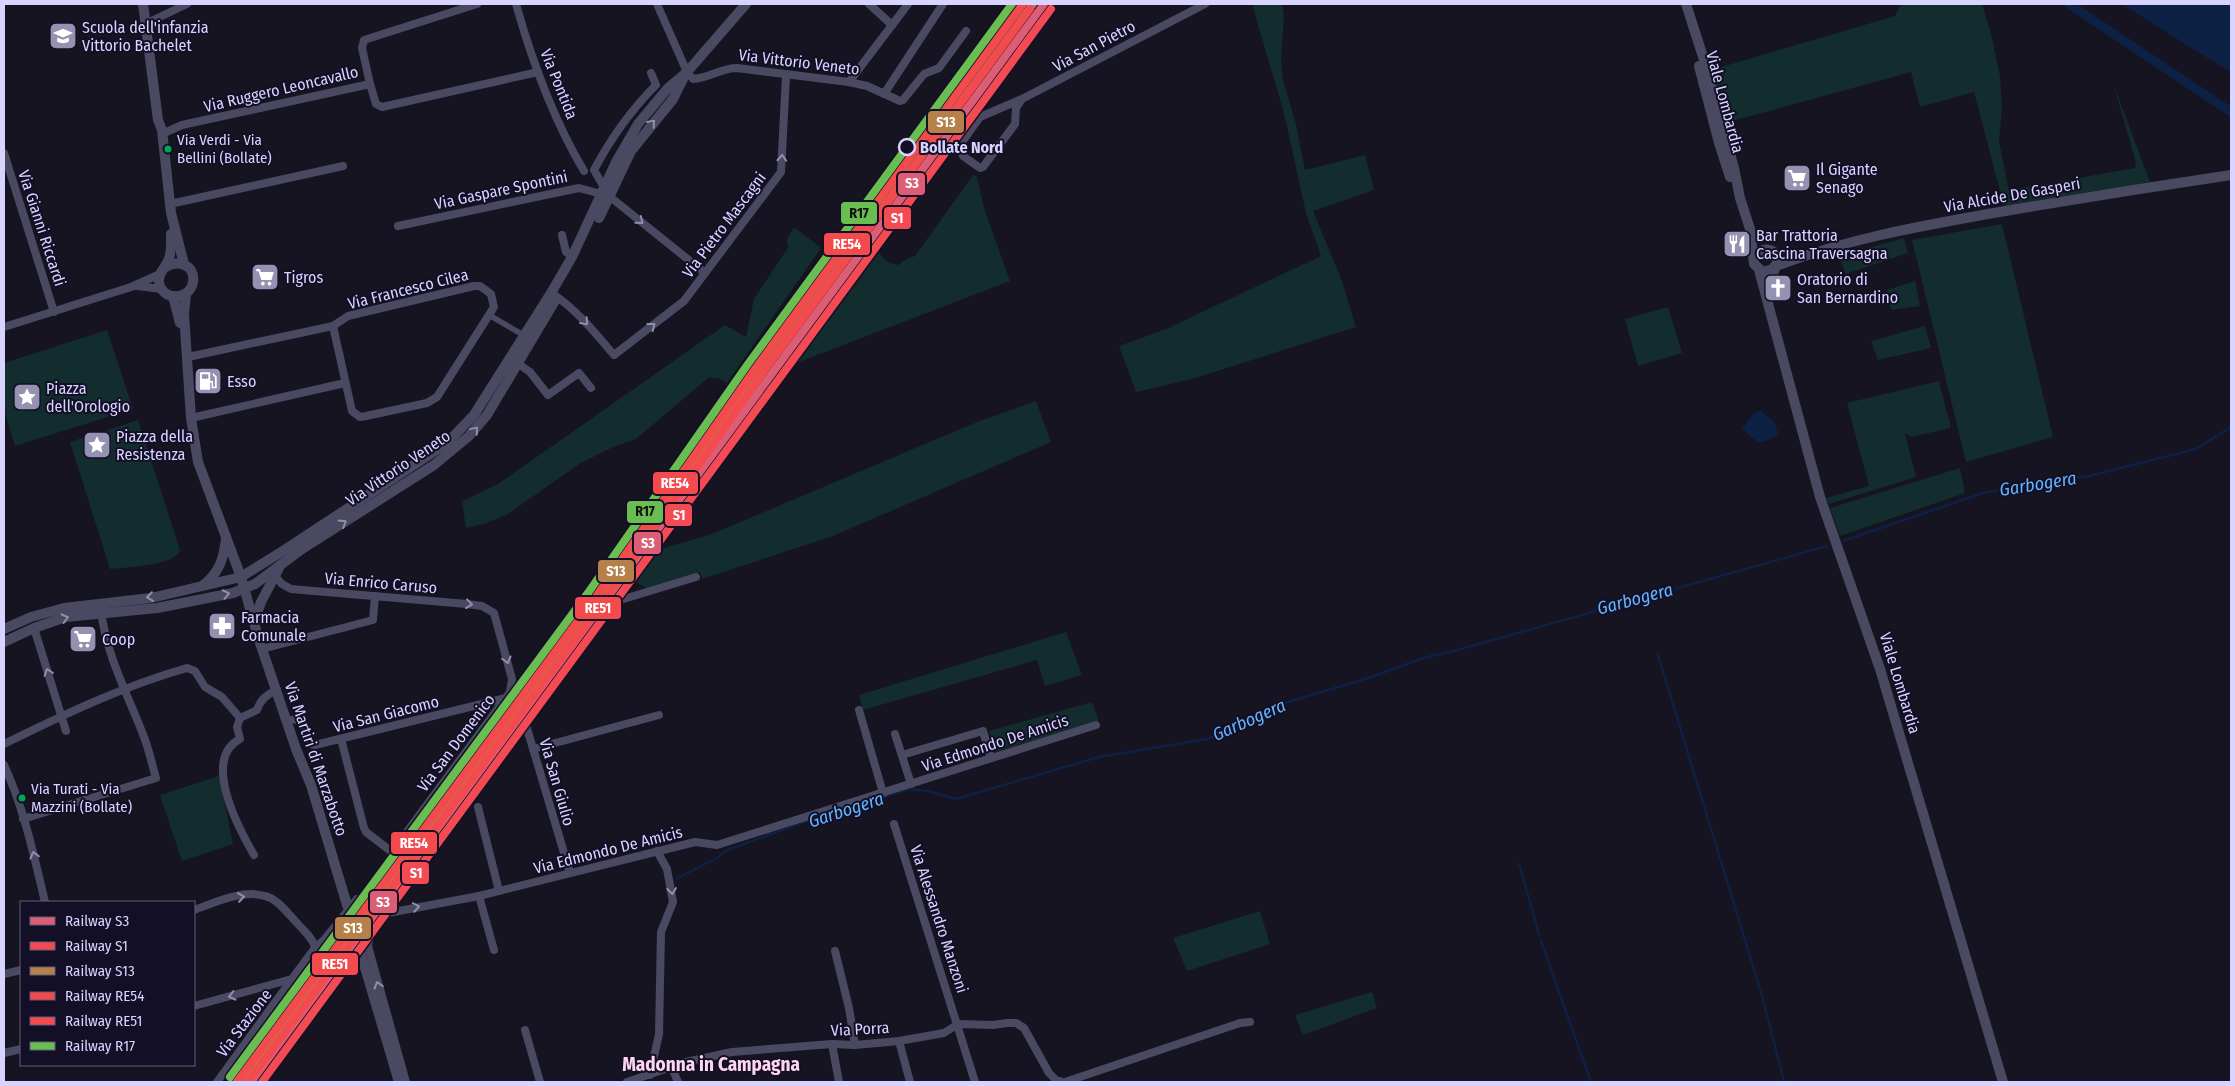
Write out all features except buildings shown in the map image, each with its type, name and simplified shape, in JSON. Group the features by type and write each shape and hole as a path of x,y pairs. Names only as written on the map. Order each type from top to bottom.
{"street":[{"path":"143,4 149,22 163,119 162,130 170,208 172,249 159,282 162,289"},
{"path":"149,22 150,4"},
{"path":"149,22 187,4"},
{"path":"370,84 362,48 364,40 477,4"},
{"name":"Via Pontida","path":"516,4 538,72 560,125 584,171"},
{"path":"657,4 686,72 746,4"},
{"path":"869,4 892,25"},
{"path":"849,82 908,4"},
{"path":"884,94 943,4"},
{"name":"Via San Pietro","path":"1022,99 1016,108 1015,124 983,167 980,168 963,156 960,145 980,118 1022,99 1205,4"},
{"name":"Viale Lombardia","path":"1687,8 1734,168 1740,198 1750,229 1754,257"},
{"name":"Via Vittorio Veneto","path":"4,642 34,628 101,608 241,577 284,552 447,443 474,415 513,361 581,255 624,148 638,124 668,88 686,72 693,79 732,68 786,76 849,82 867,86 900,101 903,100 924,74 939,68 966,31"},
{"name":"Via Ruggero Leoncavallo","path":"162,130 370,84 376,104 382,107 538,72"},
{"path":"651,72 656,85 638,103 617,129 594,170 605,193 705,273"},
{"name":"Via Pietro Mascagni","path":"554,295 583,318 614,355 684,301 781,172 786,76"},
{"name":"Via Gianni Riccardi","path":"4,153 54,312"},
{"path":"170,208 343,166"},
{"name":"Via Alcide De Gasperi","path":"1774,268 1800,257 1913,227 2231,175"},
{"name":"Via Gaspare Spontini","path":"398,226 579,188 605,193"},
{"name":"Via Vittorio Veneto","path":"4,629 31,617 64,608 157,608 245,589 273,574 281,564 455,450 487,416 524,336 554,295 605,193"},
{"path":"170,208 184,264"},
{"name":"Viale Lombardia","path":"1750,229 1771,251"},
{"path":"562,235 566,252 573,256"},
{"path":"1762,249 1771,251 1777,259 1774,268 1766,272 1759,270 1754,264 1754,257 1762,249"},
{"name":"Via Alcide De Gasperi","path":"1771,251 1800,257"},
{"path":"4,327 133,286 173,263 184,264 189,268 193,278 193,284 186,294 184,314 188,354"},
{"name":"Viale Lombardia","path":"1766,294 1774,268"},
{"name":"Viale Lombardia","path":"1759,270 1820,497 1880,669 2003,1082"},
{"path":"133,286 162,289 172,296 179,297 186,294"},
{"name":"Via Francesco Cilea","path":"188,354 333,326 348,316 474,286 480,286 491,294 494,307 441,392 427,403 360,416 352,411 333,326"},
{"path":"172,296 188,354"},
{"path":"489,315 524,336"},
{"name":"Via Martiri di Marzabotto","path":"188,354 191,418 200,470 241,577 262,649 296,749 311,785 347,905"},
{"path":"513,361 530,372 548,395 579,373 591,388"},
{"path":"191,418 345,383"},
{"path":"198,588 210,580 218,570 224,551 226,535"},
{"path":"254,623 257,611 273,574"},
{"name":"Via Enrico Caruso","path":"273,574 286,588 482,606 494,613"},
{"name":"Via San Giulio","path":"570,873 526,725 617,601 696,577"},
{"path":"262,649 373,620 375,596"},
{"path":"24,819 156,778 144,738 107,642 101,608"},
{"name":"Via San Domenico","path":"342,739 364,828 366,832 392,852 510,692 512,679 494,613"},
{"path":"34,628 66,731"},
{"path":"4,744 61,716 124,689 187,668 195,671 205,687 222,697 240,718"},
{"path":"254,855 235,820 226,794 224,763 228,748 240,739 237,727 240,718 257,710 260,702 268,694 277,690"},
{"name":"Via San Giacomo","path":"288,722 295,719 302,723 312,745 506,698"},
{"path":"859,710 883,793"},
{"path":"533,749 659,715"},
{"name":"Via Edmondo De Amicis","path":"406,1082 368,944 370,935 388,913 479,896 695,842 717,845 1096,725"},
{"path":"902,755 984,731 991,758"},
{"path":"895,734 911,784"},
{"path":"4,765 24,819 46,901"},
{"path":"478,807 499,891"},
{"name":"Via Alessandro Manzoni","path":"894,824 958,1024 974,1082"},
{"path":"650,1075 660,1028 661,932 673,902 667,869 657,850"},
{"path":"195,910 229,898 265,896 276,901 287,912 312,941 315,948"},
{"path":"479,896 494,950"},
{"name":"Via Stazione","path":"217,1082 315,948 357,898"},
{"path":"835,951 855,1045"},
{"path":"361,954 399,1082"},
{"path":"4,974 20,970"},
{"path":"195,1006 292,979"},
{"name":"Via Porra","path":"627,1082 686,1062 732,1052 899,1041 944,1033 958,1024 1021,1024 1028,1032 1049,1073 1059,1082 1240,1023 1250,1022"},
{"path":"525,1030 540,1082"},
{"path":"899,1041 910,1082"},
{"path":"832,1044 839,1082"},
{"path":"4,1054 20,1049"},
{"path":"672,1068 678,1082"}],"green space":[{"path":"1252,4 1282,4 1284,17 1281,61 1283,80 1296,124 1305,170 1365,155 1374,190 1313,211 1342,281 1356,327 1192,379 1136,392 1119,346 1166,329 1321,256 1306,213 1284,113"},
{"path":"1901,4 1982,4 2000,76 2002,109 1999,141 2010,190 2135,168 2136,163 2113,83 2150,182 2004,206 1974,92 1920,107 1911,72 1725,123 1711,70 1895,16"},
{"path":"973,175 977,177 984,208 1010,281 799,362 791,356 876,243 879,252 889,263 898,265 908,258 915,256"},
{"path":"2002,224 2053,437 1966,462 1912,240"},
{"path":"794,227 821,248 727,383 719,378 708,378 636,439 611,448 579,464 508,514 484,524 466,528 462,501 498,484 725,325 746,337 754,299 789,246 786,241"},
{"path":"1904,238 1908,253 1846,274 1839,256"},
{"path":"1915,281 1920,306 1891,310 1887,290"},
{"path":"1668,307 1682,353 1638,366 1625,319"},
{"path":"1925,326 1931,348 1878,360 1871,341"},
{"path":"107,330 133,409 15,446 4,410 4,363"},
{"path":"1939,381 1951,428 1911,437 1905,433 1916,477 1829,504 1826,498 1869,486 1847,403"},
{"path":"1036,401 1051,442 833,536 702,579 700,572 646,588 630,578 647,553 712,534 977,422"},
{"path":"138,420 180,550 177,555 160,563 110,569 70,442"},
{"path":"1960,468 1965,493 1840,536 1830,508"},
{"path":"1066,632 1082,675 1045,686 1037,660 863,710 859,695"},
{"path":"1092,702 1099,721 995,752 989,731"},
{"path":"219,776 233,844 182,861 160,795"},
{"path":"1260,911 1270,944 1187,971 1173,938"},
{"path":"1372,992 1377,1008 1303,1035 1295,1015"}],"water":[{"path":"2122,4 2231,4 2231,71 2217,64"},
{"path":"1761,411 1774,422 1778,433 1774,438 1759,443 1742,429 1754,413"}],"waterway":[{"path":"2069,4 2231,112"},
{"name":"Garbogera","path":"1843,541 1983,493 2089,476 2196,449 2231,427"},
{"name":"Garbogera","path":"676,879 717,858 727,850 807,821 909,789 928,791 956,799 1099,757 1207,739 1231,731 1278,705 1365,679 1427,657 1827,546"},
{"path":"1658,655 1763,999 1784,1082"},
{"path":"1519,864 1539,934"},
{"path":"1541,941 1591,1082"}],"tunnel":[{"path":"347,905 361,954"}],"rail line":[{"name":"R17","path":"230,1077 588,593 748,364 1012,4"},
{"name":"RE54","path":"237,1082 595,598 755,369 1023,4"},
{"name":"S13","path":"244,1077 1033,4"},
{"name":"S3","path":"251,1082 1044,4"},
{"name":"RE51","path":"248,1082 602,603 762,374 1030,9"},
{"name":"S1","path":"262,1082 1051,9"}],"place":[{"name":"Scuola dell'infanzia Vittorio Bachelet","path":"63,36"},
{"name":"Bollate Nord","path":"907,147"},
{"name":"Via Verdi - Via Bellini (Bollate)","path":"168,149"},
{"name":"Il Gigante Senago","path":"1797,178"},
{"name":"Bar Trattoria Cascina Traversagna","path":"1737,244"},
{"name":"Tigros","path":"265,277"},
{"name":"Oratorio di San Bernardino","path":"1778,288"},
{"name":"Esso","path":"208,381"},
{"name":"Piazza dell'Orologio","path":"27,397"},
{"name":"Piazza della Resistenza","path":"97,445"},
{"name":"Farmacia Comunale","path":"222,626"},
{"name":"Coop","path":"83,639"},
{"name":"Via Turati - Via Mazzini (Bollate)","path":"22,798"}],"district":[{"name":"Madonna in Campagna","path":"711,1064"}]}
